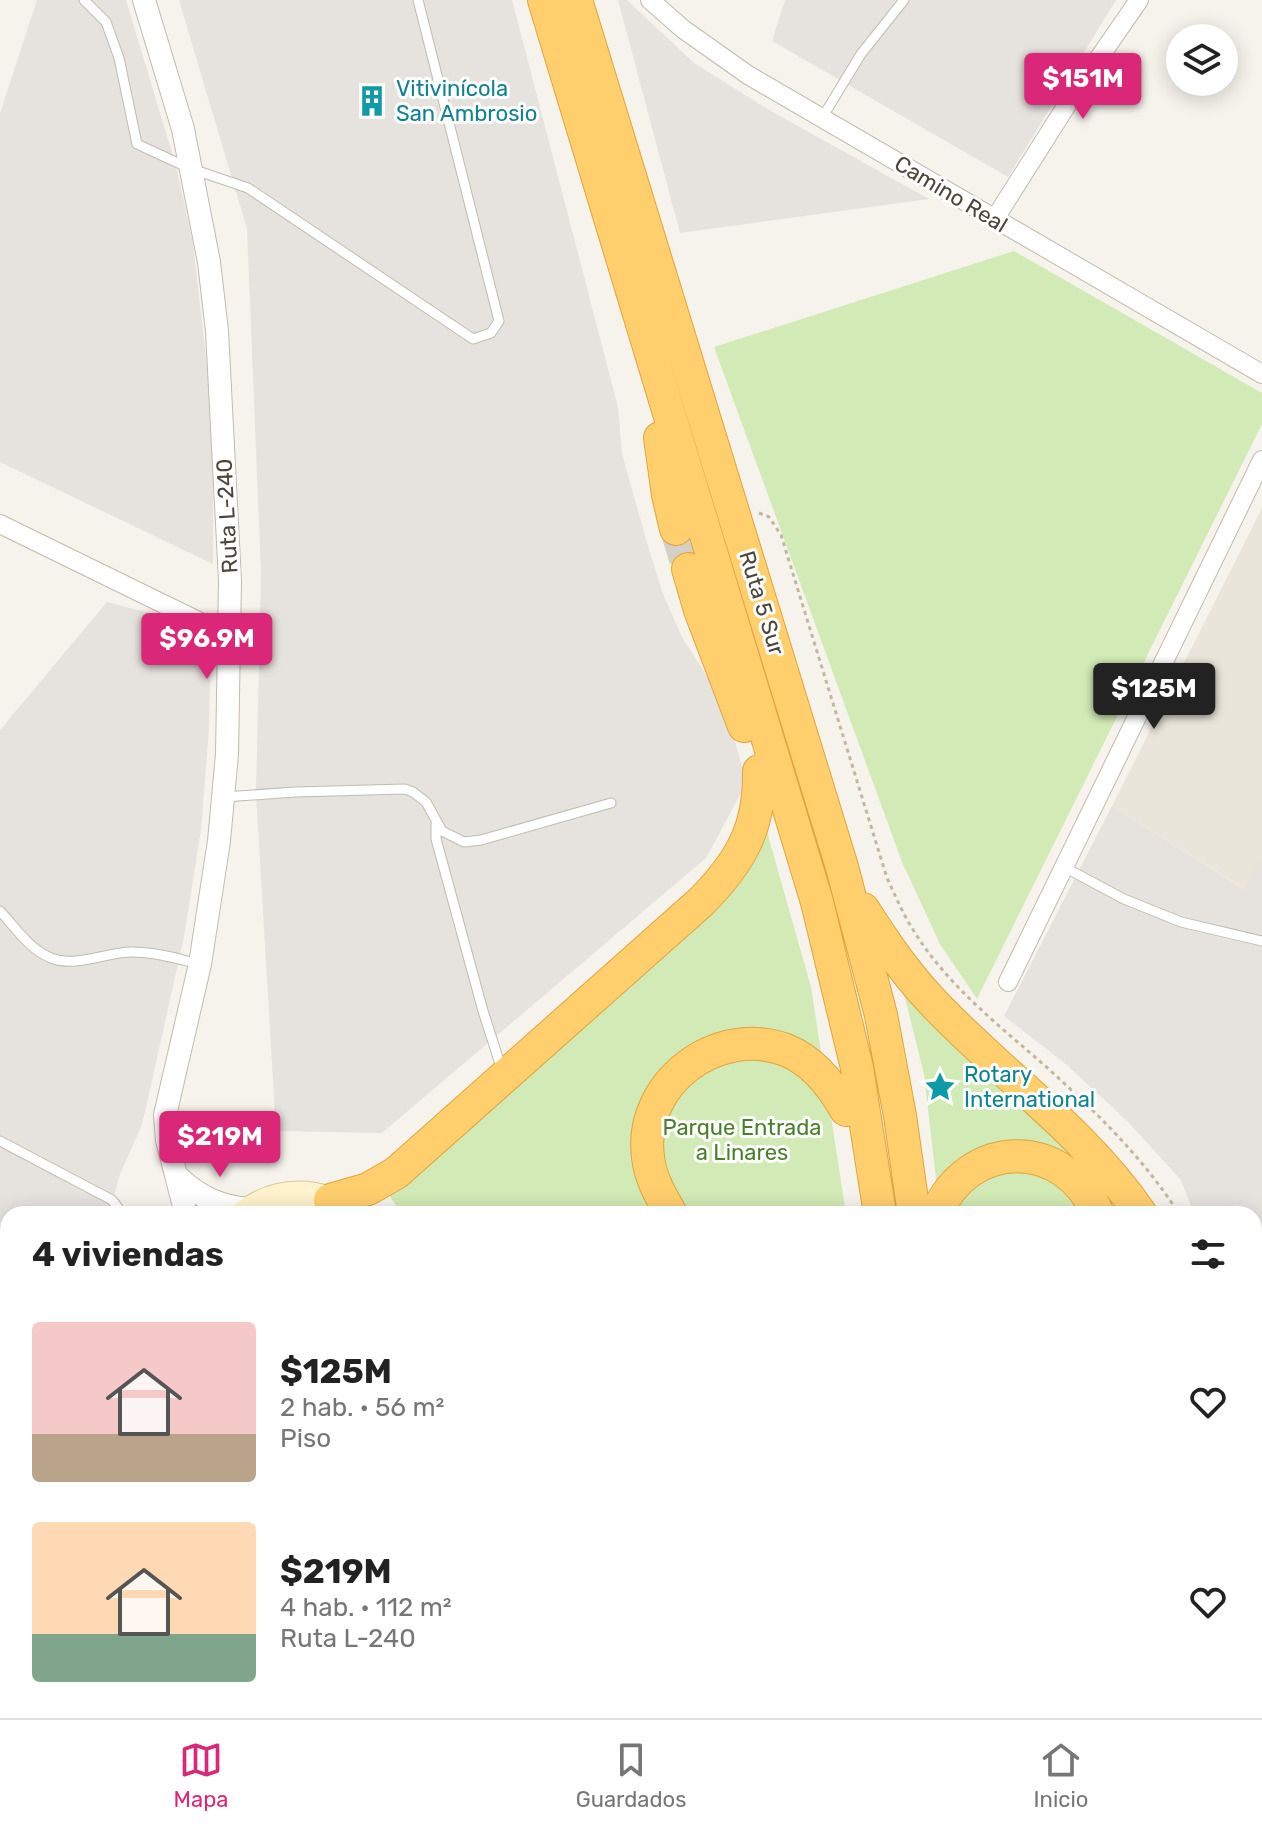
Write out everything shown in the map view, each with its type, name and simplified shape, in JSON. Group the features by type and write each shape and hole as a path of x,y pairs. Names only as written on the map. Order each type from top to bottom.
{"highway":[{"name":"Ruta 5 Sur","path":"544,0 817,902 857,1068 879,1206"},
{"name":"Ruta 5 Sur","path":"576,0 842,867 887,1044 913,1206"},
{"path":"659,387 662,458 676,529"},
{"path":"688,569 777,825 817,970 846,1110 860,1206"},
{"path":"343,1206 396,1173 702,901 730,871 745,846 755,821 759,771"},
{"path":"842,867 885,943 926,996 1074,1134 1136,1206"},
{"path":"667,1206 649,1166 648,1131 655,1105 664,1090 696,1059 736,1045 756,1044 785,1050 823,1077 846,1110"},
{"path":"940,1206 947,1193 967,1173 990,1160 1019,1156 1049,1162 1067,1172 1086,1192 1094,1206"}],"main road":[{"path":"258,1206 275,1197 303,1194 339,1206"}],"street":[{"name":"Ruta L-240","path":"144,0 183,129 207,247 217,331 231,637 224,797 200,964 165,1115 167,1140 184,1206"},
{"name":"Camino Real","path":"650,0 683,29 748,75 1262,374"},
{"path":"994,220 1072,97 1139,0"},
{"path":"1008,982 1262,460"},
{"path":"0,524 231,637"},
{"path":"178,1177 209,1200 229,1206"}],"lane":[{"path":"84,0 106,22 119,58 137,144 189,168 248,188 473,339 491,333 499,321 418,0"},
{"path":"822,118 861,54 904,0"},
{"path":"224,797 405,789 426,802 436,824 448,836 473,842 611,803"},
{"path":"436,824 436,839 504,1077"},
{"path":"1064,867 1124,899 1181,922 1262,941"},
{"path":"0,911 36,950 52,959 70,961 130,952 153,953 200,964"},
{"path":"0,1141 112,1200 117,1206"}],"path":[{"path":"735,515 757,513 769,517 781,535 887,878 912,929 968,997 1113,1131 1173,1206"}],"shaded area":[{"path":"37,0 126,0 176,166 193,243 210,393 213,564 0,462 0,113"},
{"path":"179,0 512,0 618,407 622,454 648,546 663,594 682,637 723,702 747,782 706,858 382,1133 276,1131 256,794 261,573 247,229"},
{"path":"618,0 627,0 694,63 771,111 929,199 680,233"},
{"path":"785,0 1116,0 1008,177 772,41"},
{"path":"1262,508 1262,857 1245,889 1112,806"},
{"path":"107,602 211,629 209,729 201,830 184,937 142,1125 120,1174 111,1206 0,1206 0,730"},
{"path":"1112,806 1244,889 1262,857 1262,1206 1191,1206 1181,1180 1127,1121 1068,1066 1004,1016"}],"green space":[{"path":"1014,251 1262,393 1262,424 977,999 940,944 902,862 714,347"},
{"name":"Parque Entrada a Linares","path":"765,812 769,839 811,987 845,1206 396,1206 388,1193 708,907"},
{"path":"899,974 1094,1173 1116,1206 939,1206 924,1074"}],"tunnel":[{"path":"676,529 688,569"}],"place":[{"name":"Vitivinícola San Ambrosio","path":"372,101"},
{"name":"Rotary International","path":"940,1087"}]}
